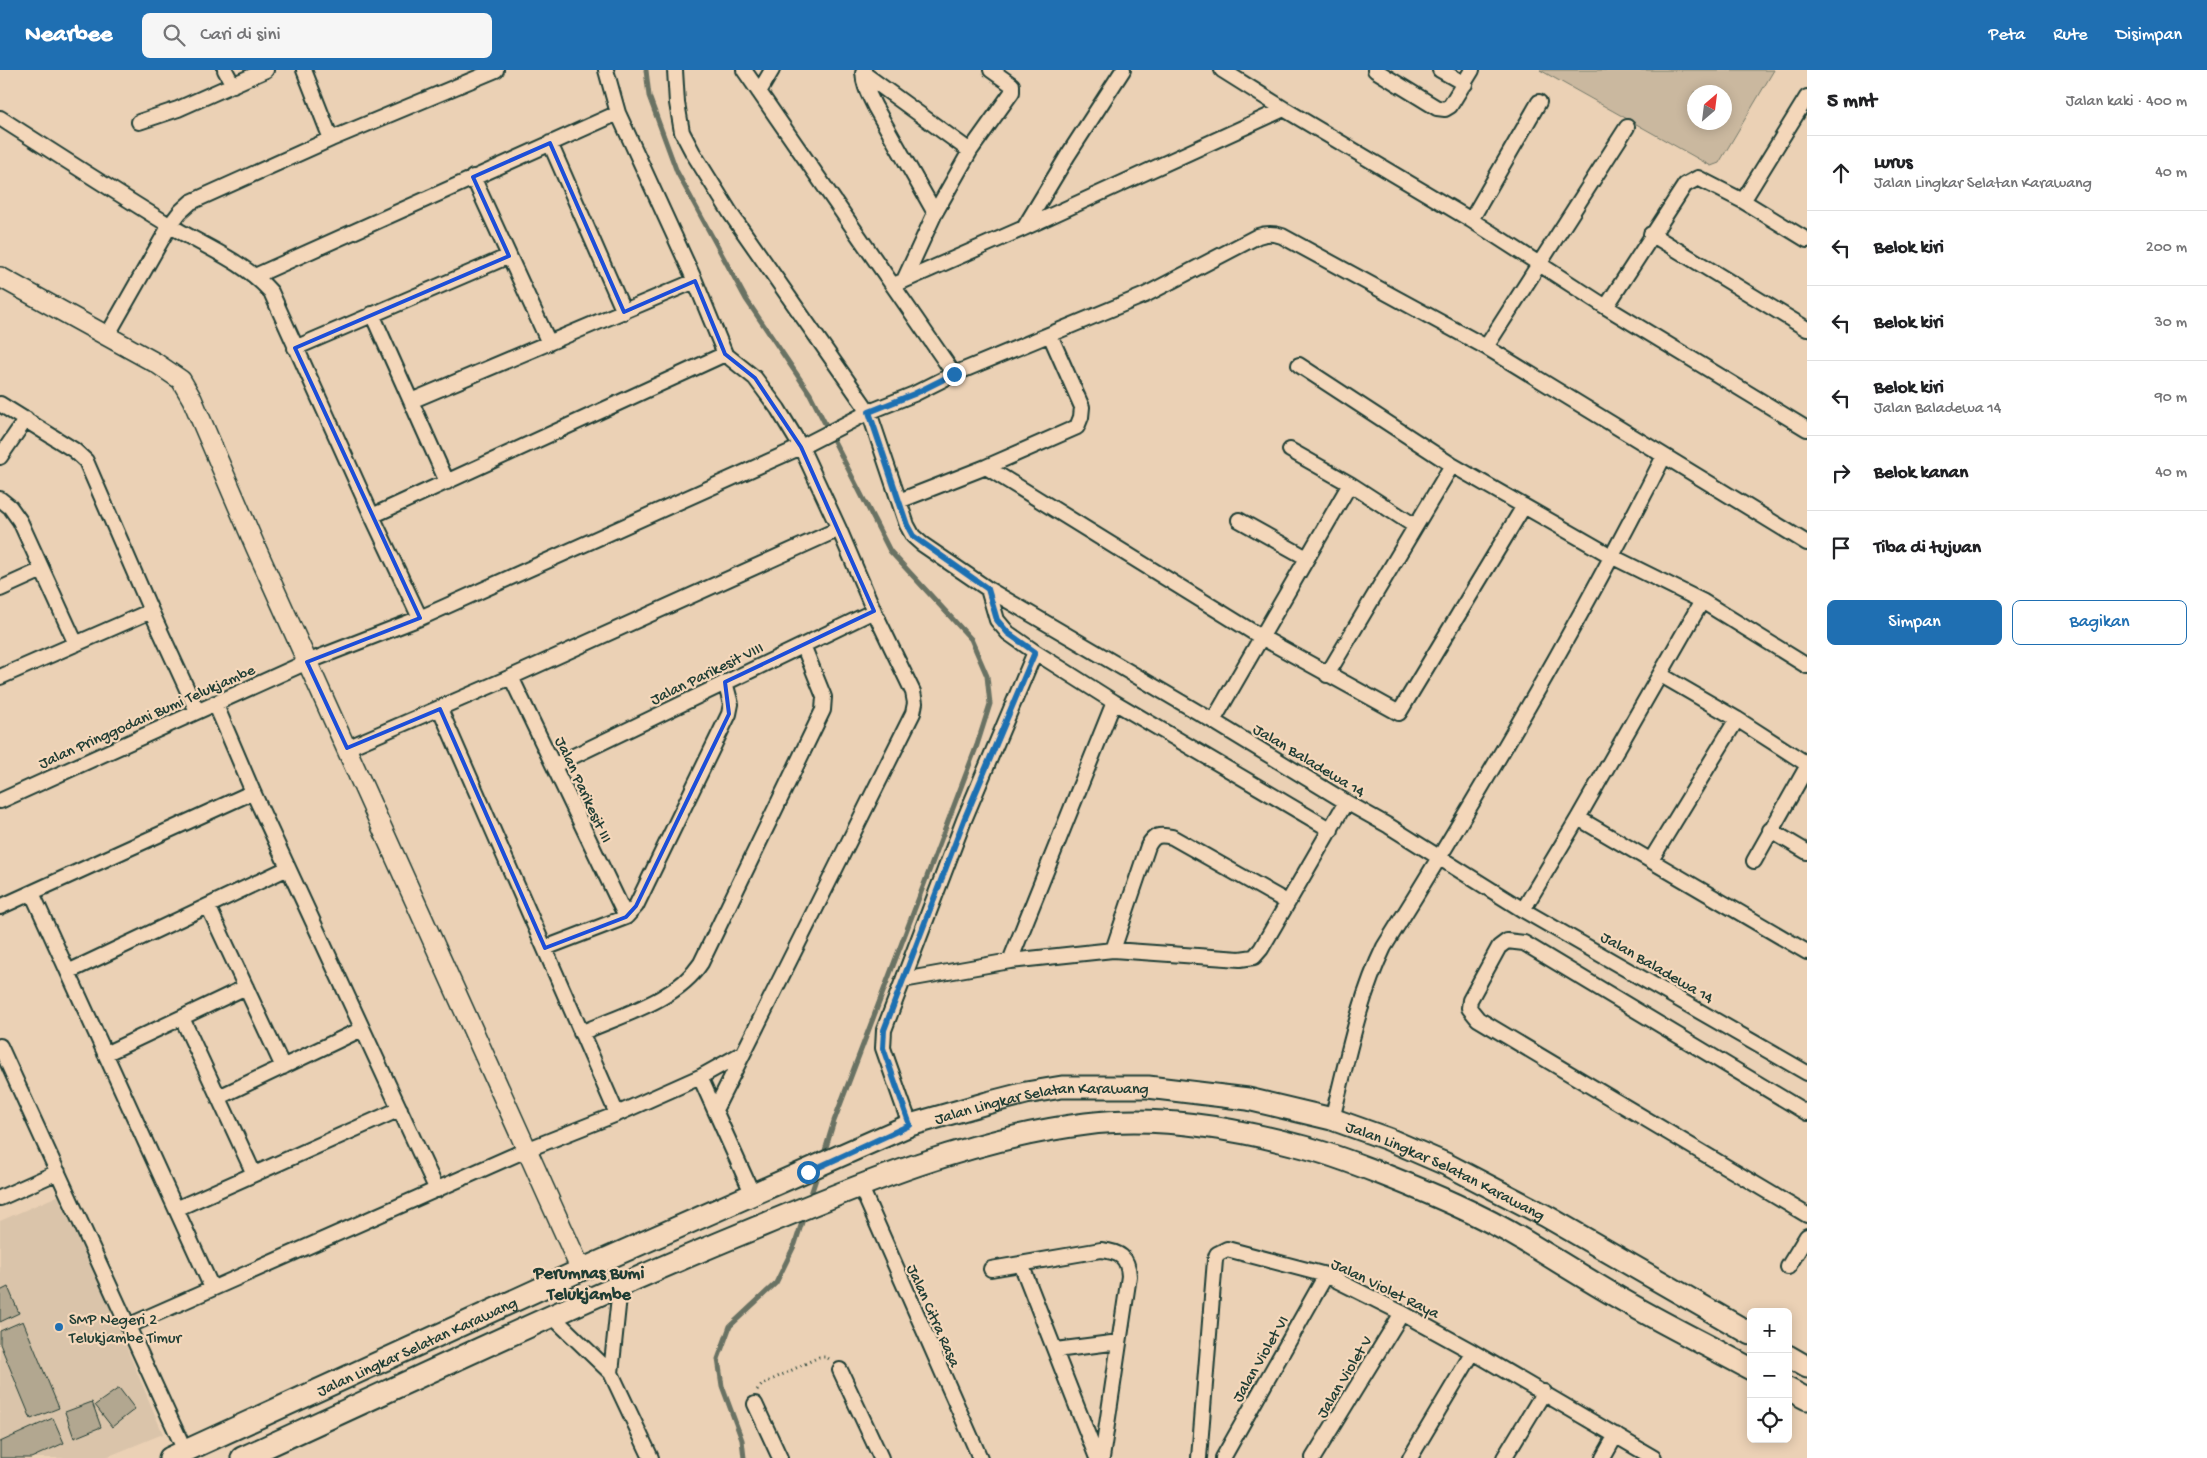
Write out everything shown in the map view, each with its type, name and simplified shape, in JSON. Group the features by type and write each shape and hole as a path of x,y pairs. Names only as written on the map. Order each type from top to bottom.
{"main road":[{"name":"Jalan Lingkar Selatan Karawang","path":"177,1454 581,1270 808,1172 910,1125 1026,1093 1062,1087 1148,1087 1248,1099 1332,1119 1415,1150 1482,1182 1747,1332"},
{"name":"Jalan Lingkar Selatan Karawang","path":"242,1458 697,1252 860,1185 943,1157 1008,1139 1086,1124 1133,1120 1211,1126 1307,1148 1364,1168 1456,1205 1520,1238 1616,1296 1747,1367"},
{"path":"1792,1358 1807,1367"},
{"path":"1792,1391 1807,1399"}],"street":[{"path":"225,70 233,84"},
{"path":"139,122 178,109 266,70"},
{"path":"304,70 331,139"},
{"path":"107,336 170,226 180,212 191,202 331,139 496,70"},
{"path":"606,70 618,113 695,281 725,354 755,378 778,409 800,447 913,692 915,703 913,713 715,1110"},
{"name":"Jalan Baladewa 14","path":"675,70 677,104 682,132 730,214 869,412 913,536 988,589 1213,720 1346,802 1440,856 1523,910 1807,1073"},
{"path":"744,70 900,282 954,374"},
{"path":"759,92 772,70"},
{"path":"900,282 935,213 970,151 1012,92 1012,85 991,70"},
{"path":"1024,228 1123,70"},
{"path":"1222,70 1471,220 1606,307 1807,429"},
{"path":"1375,70 1437,108 1450,106 1472,70"},
{"path":"1440,70 1465,84"},
{"path":"863,72 970,151"},
{"path":"863,72 875,107 935,213"},
{"path":"1743,202 1807,97"},
{"path":"1471,220 1539,102"},
{"path":"900,282 1024,228 1284,109"},
{"path":"255,276 618,113"},
{"path":"0,118 170,226 255,276 271,292 420,618"},
{"path":"1627,127 1537,264 1486,347 1807,543"},
{"path":"550,143 624,312"},
{"path":"474,177 549,343"},
{"path":"1606,307 1651,234 1685,185 1698,178 1806,238"},
{"name":"Jalan Pringgodani Bumi Telukjambe","path":"0,801 307,662 420,618 800,447 869,412 914,394 954,374 1145,295 1258,236 1273,233 1486,347"},
{"path":"1651,234 1807,329"},
{"path":"295,348 509,256"},
{"path":"0,277 156,363 181,380 192,399 307,662 581,1270"},
{"path":"411,401 695,281"},
{"path":"372,314 447,482"},
{"path":"899,501 986,468 1077,427 1082,417 1082,407 1050,335"},
{"path":"372,516 725,354"},
{"path":"1299,365 1452,465 1613,557 1702,601 1807,666"},
{"path":"0,404 74,450 86,461 197,711"},
{"path":"0,456 26,419"},
{"path":"1290,450 1350,484 1415,526"},
{"path":"1332,1119 1361,1007 1384,947 1518,725 1613,557 1664,456"},
{"path":"1327,675 1452,465"},
{"path":"986,468 1261,637 1327,675 1400,713 1524,506"},
{"path":"1213,720 1350,484"},
{"path":"0,498 10,507 20,521 76,644"},
{"path":"1239,520 1307,558"},
{"path":"347,748 440,709 839,529"},
{"path":"0,589 42,570"},
{"path":"988,589 997,620 1008,633 1035,652 1114,702 1331,830"},
{"path":"1523,910 1661,675 1702,601"},
{"path":"0,677 151,611"},
{"name":"Jalan Parikesit VIII","path":"554,765 874,611"},
{"path":"581,1033 670,994 694,974 701,963 823,710 824,697 803,645"},
{"path":"910,1125 883,1048 882,1039 964,820 1035,652"},
{"path":"1661,675 1738,719 1807,765 1754,861"},
{"name":"Jalan Parikesit III","path":"511,677 626,917"},
{"path":"545,948 626,917 636,906 729,714 731,704 725,682"},
{"path":"1010,961 1114,702"},
{"path":"216,703 252,792 437,1190"},
{"path":"440,709 617,1114"},
{"path":"1651,860 1738,719"},
{"path":"0,907 252,792"},
{"path":"903,980 1010,961 1113,950 1247,959 1254,957 1261,949 1346,802"},
{"path":"1578,818 1807,952"},
{"path":"1770,830 1807,852"},
{"path":"1113,950 1148,846 1153,837 1161,834 1172,837 1287,902"},
{"path":"68,972 288,868"},
{"path":"32,893 212,1288"},
{"path":"208,906 283,1067"},
{"path":"1807,1113 1524,943 1507,941 1499,947 1470,1000 1469,1008 1478,1019 1807,1215"},
{"path":"105,1054 246,987"},
{"path":"182,1018 254,1174"},
{"path":"219,1097 362,1028"},
{"path":"0,1046 128,1326 177,1454"},
{"path":"128,1326 526,1150 617,1114 700,1077 743,1053"},
{"path":"700,1077 753,1195"},
{"path":"176,1209 400,1109"},
{"path":"0,1198 58,1172"},
{"name":"Jalan Citra Rasa","path":"860,1185 980,1458"},
{"path":"1788,1267 1807,1236"},
{"name":"Jalan Violet Raya","path":"1199,1458 1215,1260 1217,1254 1227,1249 1326,1275 1402,1313 1473,1352 1654,1458"},
{"path":"991,1269 1101,1250 1114,1251 1125,1258 1129,1276 1119,1342 1095,1457"},
{"path":"1021,1264 1056,1350 1095,1457"},
{"name":"Jalan Violet VI","path":"1222,1458 1326,1275"},
{"path":"611,1373 620,1287"},
{"name":"Jalan Violet V","path":"1313,1458 1402,1313"},
{"path":"553,1317 611,1373 651,1458"},
{"path":"1056,1350 1119,1342"},
{"path":"1410,1458 1473,1352"},
{"path":"840,1370 881,1458"},
{"path":"1504,1458 1544,1392"},
{"path":"755,1404 780,1458"},
{"path":"1603,1458 1616,1435"}],"path":[{"path":"755,1404 754,1397 760,1386 819,1357 831,1360 840,1370"}],"highlighted area":[{"path":"550,143 624,312 695,281 725,354 755,378 801,447 874,611 725,682 729,714 636,906 626,917 545,948 440,709 347,748 307,662 420,618 295,348 509,256 473,177"}],"shaded area":[{"path":"1540,70 1774,70 1719,163 1711,166"},
{"name":"SMP Negeri 2 Telukjambe Timur","path":"62,1194 163,1434 104,1458 0,1458 0,1221"}],"building":[{"path":"8,1287 19,1313 0,1322 0,1291"},
{"path":"23,1321 59,1408 31,1419 0,1344 0,1331"},
{"path":"119,1388 135,1409 112,1427 95,1405"},
{"path":"92,1402 101,1427 74,1438 65,1412"},
{"path":"53,1418 64,1443 31,1458 0,1458 0,1442"}],"waterway":[{"path":"646,70 649,96 677,172 746,299 810,394 890,551 971,639 987,676 990,704 977,745 834,1121 823,1157"},
{"path":"809,1200 818,1173"},
{"path":"744,1458 742,1440 722,1386 718,1359 730,1326 776,1283 795,1244 804,1216"}],"place":[{"name":"SMP Negeri 2 Telukjambe Timur","path":"59,1327"}],"district":[{"name":"Perumnas Bumi Telukjambe","path":"589,1282"}],"route":[{"path":"808,1172 910,1125 883,1048 884,1030 964,820 1035,652 1008,633 997,620 988,589 913,536 907,525 869,412 914,394 954,374"}]}
